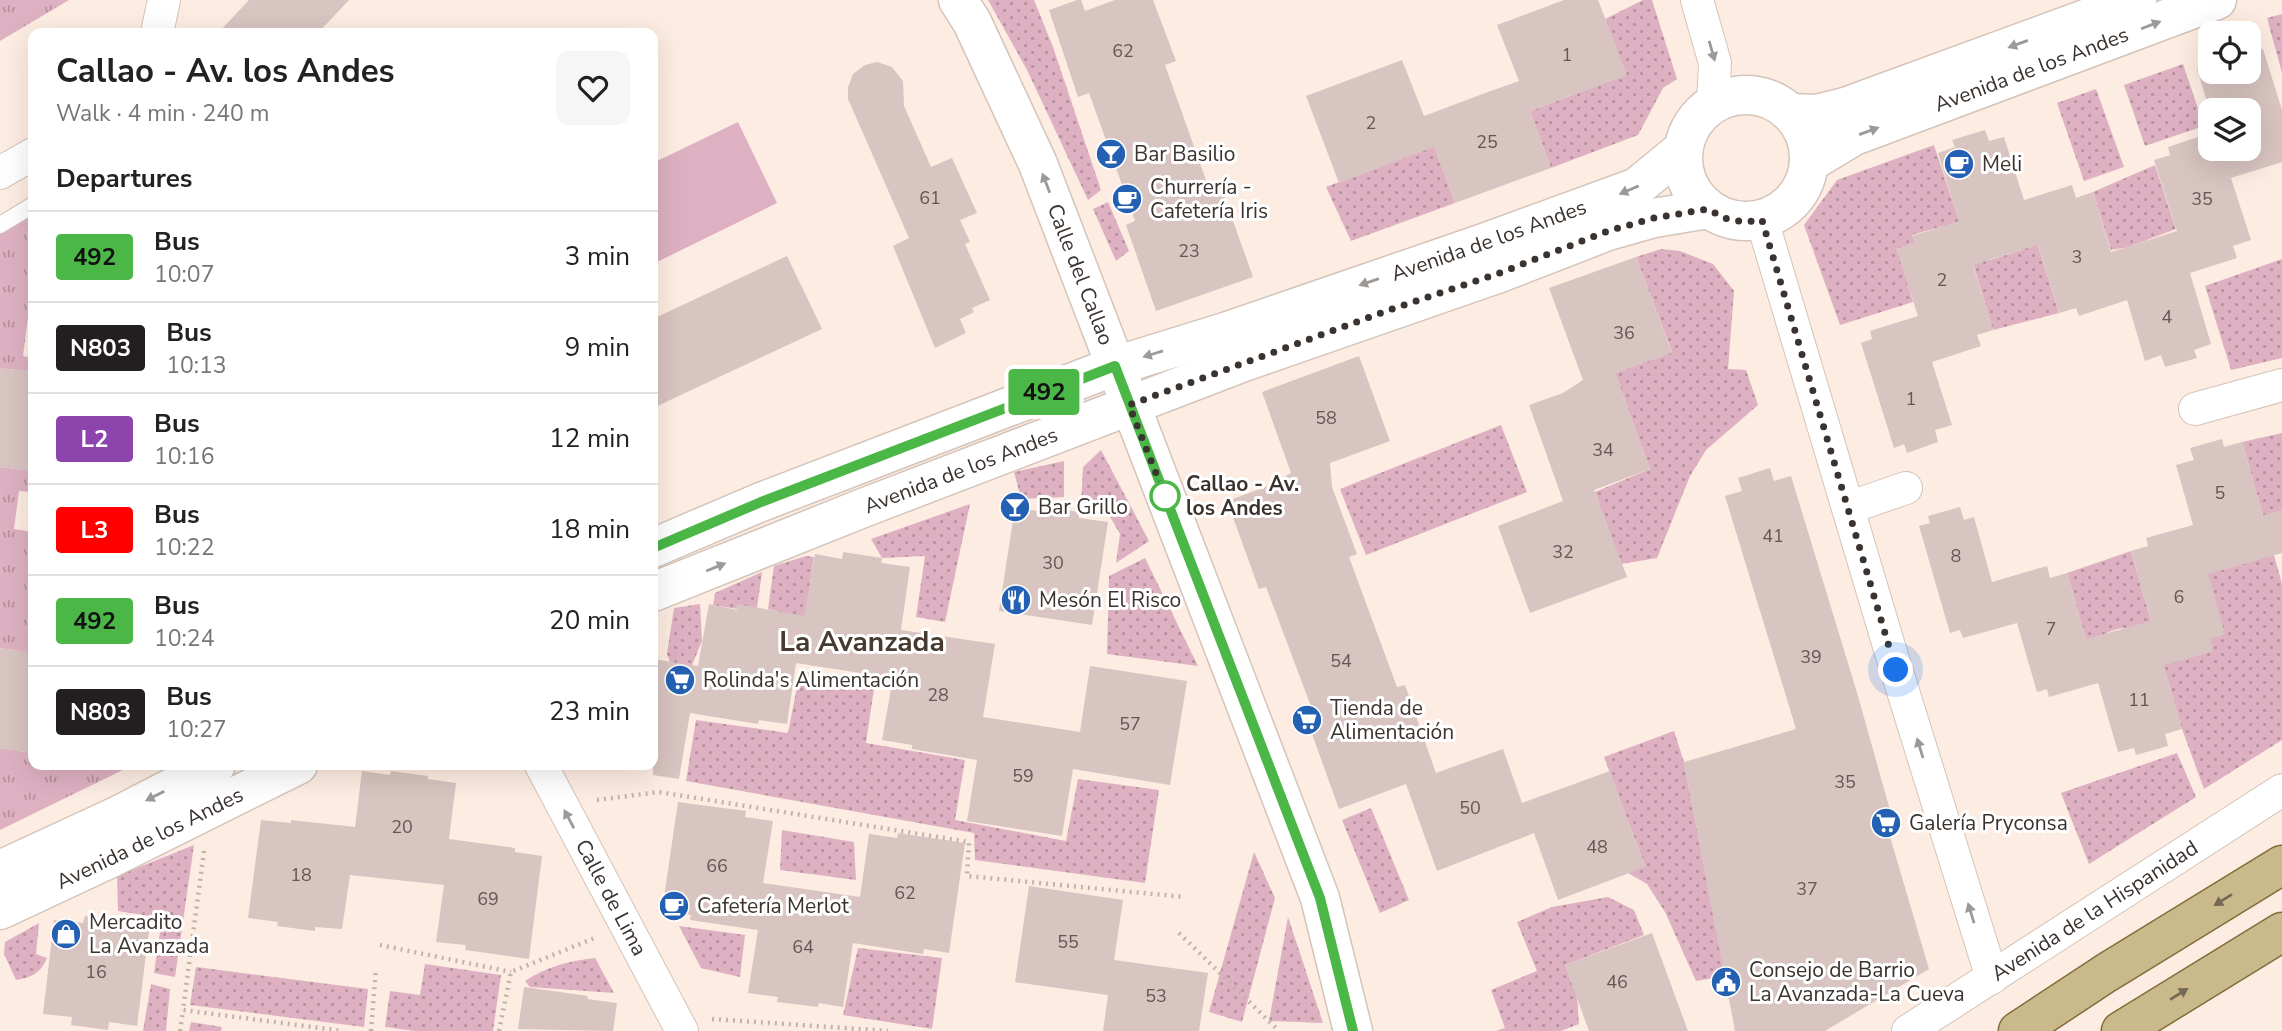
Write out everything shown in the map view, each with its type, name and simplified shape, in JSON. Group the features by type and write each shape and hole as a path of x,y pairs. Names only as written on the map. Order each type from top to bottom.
{"main road":[{"name":"Calle del Callao","path":"958,0 972,22 1038,164 1320,898 1353,1031"},
{"name":"Avenida de los Andes","path":"1791,113 1817,114 1845,107 2137,0"},
{"name":"Avenida de los Andes","path":"1809,163 1854,136 2217,0"},
{"path":"1754,95 1774,101 1791,113 1805,136 1809,163 1805,183 1794,199 1779,212 1762,220 1743,222 1724,218 1708,209 1692,192 1683,171 1683,149 1688,131 1699,115 1713,103 1733,96 1754,95"},
{"name":"Avenida de los Andes","path":"658,546 761,502 1115,366 1468,248 1637,187 1683,149"},
{"name":"Avenida de los Andes","path":"658,590 1129,405 1392,309 1497,274 1608,231 1654,218 1708,209"},
{"name":"Avenida de los Andes","path":"0,870 119,815 206,770"},
{"name":"Avenida de los Andes","path":"0,910 288,770"},
{"path":"2018,1031 2106,973 2282,865"},
{"path":"2121,1031 2282,932"}],"street":[{"path":"159,28 164,0"},
{"path":"1697,0 1715,63 1713,103"},
{"path":"0,173 28,157"},
{"path":"1762,220 1992,978"},
{"path":"2195,409 2282,385"},
{"path":"1848,508 1906,488"},
{"name":"Calle de Lima","path":"544,770 678,1024"},
{"name":"Avenida de la Hispanidad","path":"1908,1031 2282,790"}],"lane":[{"path":"0,225 28,208"}],"path":[{"path":"562,805 659,792 969,842 967,876 1184,897"},
{"path":"180,1031 210,809"},
{"path":"380,944 511,972 625,924"},
{"path":"1178,933 1279,1031"},
{"path":"371,1031 376,969"},
{"path":"499,1031 511,972"},
{"path":"183,1010 343,1031"},
{"path":"678,1024 888,1031"}],"green space":[{"path":"0,0 69,0 0,41"},
{"path":"988,0 1034,0 1053,47 1101,190 1088,200 1027,70"},
{"path":"1643,0 1652,0 1677,79 1663,88 1638,135 1551,168 1530,111 1626,75 1605,19"},
{"path":"2282,14 2282,73 2267,18"},
{"path":"2183,64 2198,108 2198,128 2145,146 2124,85"},
{"path":"2096,89 2124,167 2084,181 2057,103"},
{"path":"738,122 777,203 658,262 658,161"},
{"path":"1934,145 1963,232 1943,226 1912,235 1915,243 1897,249 1913,302 1840,325 1804,225 1837,180"},
{"path":"1434,146 1455,203 1351,241 1326,187"},
{"path":"2155,165 2176,229 2128,247 2111,250 2093,192"},
{"path":"28,202 28,317 23,356 28,357 28,371 0,368 0,219"},
{"path":"1108,202 1129,251 1116,261 1093,209"},
{"path":"2034,233 2059,313 1993,330 1971,257 1990,260 2022,250"},
{"path":"1661,249 1680,251 1713,264 1734,291 1728,369 1746,370 1758,405 1706,450 1690,476 1657,558 1621,564 1595,492 1650,469 1615,373 1672,352 1636,257"},
{"path":"2282,259 2282,358 2231,370 2205,286"},
{"path":"1501,425 1527,492 1366,555 1340,489"},
{"path":"2282,433 2282,510 2265,522 2242,442"},
{"path":"1101,450 1149,541 1116,563 1120,534 1106,510 1081,505 1083,467"},
{"path":"1064,461 1064,497 1021,499 1014,472"},
{"path":"0,467 28,470 28,492 19,491 14,529 28,531 28,652 0,648"},
{"path":"970,504 945,622 916,617 925,556 882,558 871,539"},
{"path":"2272,548 2282,584 2282,740 2204,789 2182,729 2161,657 2181,660 2212,651 2204,562 2225,569 2257,560"},
{"path":"2131,551 2154,632 2135,628 2119,629 2088,646 2067,573"},
{"path":"806,556 814,557 809,590 815,621 768,609 774,566"},
{"path":"1145,558 1198,666 1107,654 1109,576"},
{"path":"762,572 757,608 737,605 737,609 713,605 715,593"},
{"path":"700,604 702,641 690,670 670,662 667,654 674,608"},
{"path":"800,671 875,682 866,743 965,760 955,820 1066,841 1078,779 1159,790 1145,883 975,860 974,833 686,781 696,720 788,733"},
{"path":"1674,731 1684,762 1725,976 1696,981 1665,912 1647,884 1628,873 1645,866 1604,757"},
{"path":"0,748 28,752 28,770 123,770 0,830"},
{"path":"2177,753 2196,797 2089,864 2061,793"},
{"path":"1371,808 1409,900 1380,913 1342,820"},
{"path":"782,830 854,842 856,880 780,870"},
{"path":"194,845 175,977 154,973 162,918 118,911 117,876"},
{"path":"1254,852 1275,898 1242,1022 1209,1012"},
{"path":"1608,897 1634,910 1644,935 1565,965 1577,997 1579,1024 1561,1031 1496,1031 1505,1028 1491,990 1537,971 1517,922 1552,907"},
{"path":"1288,917 1323,1023 1269,1021"},
{"path":"39,923 36,954 47,958 35,974 16,980 4,954 5,942"},
{"path":"679,926 745,935 740,977 701,968"},
{"path":"858,948 942,958 932,1029 843,1015"},
{"path":"595,958 614,993 530,987 525,981 559,965"},
{"path":"425,964 501,975 493,1031 415,1031 385,1027 390,991 420,995"},
{"path":"196,967 368,989 364,1027 190,1005"},
{"path":"151,984 170,989 166,1031 143,1031"},
{"path":"191,1022 222,1027 221,1031 189,1031"}],"building":[{"path":"249,0 349,0 323,28 223,28"},
{"path":"1081,0 1085,11 1115,0 1153,0 1176,61 1165,65 1211,194 1222,190 1253,277 1156,311 1126,225 1135,221 1089,93 1078,97 1049,10"},
{"path":"1564,0 1598,0 1627,75 1530,111 1551,168 1455,203 1434,147 1339,183 1306,96 1402,60 1424,116 1519,81 1497,25"},
{"path":"2261,50 2282,110 2282,162 2231,178 2251,240 2233,246 2237,258 2190,273 2211,344 2194,350 2197,358 2165,367 2161,355 2145,361 2127,300 2079,316 2076,308 2059,313 2038,245 1973,265 1993,330 1977,335 1981,346 1932,362 1952,425 1935,430 1938,442 1907,453 1904,444 1894,448 1861,343 1872,339 1870,331 1918,316 1896,249 1915,243 1912,236 1959,221 1938,153 1955,147 1952,140 1985,130 1989,141 2004,137 2024,200 2072,185 2076,198 2093,192 2111,252 2177,231 2154,160 2170,155 2168,147 2198,137 2198,161 2261,161 2261,98 2206,98 2202,84 2261,84"},
{"path":"877,62 892,67 903,81 904,106 931,167 952,158 977,213 960,220 970,242 965,244 990,300 972,308 974,312 960,319 966,333 935,348 893,246 909,238 848,99 848,87 853,74 865,65"},
{"path":"787,256 822,329 658,406 658,317"},
{"path":"1636,257 1672,353 1615,373 1650,469 1594,490 1627,577 1530,613 1498,526 1563,501 1529,405 1563,393 1583,380 1549,288"},
{"path":"1359,356 1390,441 1330,463 1332,487 1357,554 1349,557 1397,687 1405,685 1436,773 1503,749 1522,803 1610,771 1645,867 1558,900 1534,833 1437,871 1406,784 1339,809 1307,720 1315,717 1266,587 1259,589 1227,501 1271,485 1291,473 1262,392"},
{"path":"0,368 28,371 28,470 0,467"},
{"path":"2222,439 2224,447 2242,442 2263,515 2282,510 2282,553 2208,574 2225,634 2210,639 2213,651 2164,665 2182,729 2165,734 2168,746 2136,755 2134,748 2118,752 2098,683 2049,697 2047,689 2037,692 2017,623 1963,638 1960,630 1950,633 1919,526 1930,523 1928,516 1960,507 1964,520 1974,517 1992,582 2047,566 2050,578 2067,573 2086,639 2151,621 2131,551 2148,546 2146,538 2193,525 2176,465 2194,460 2190,448"},
{"path":"1770,468 1774,481 1791,476 1893,821 1886,823 1929,969 1825,1031 1735,1031 1684,762 1796,729 1725,496 1742,491 1738,478"},
{"path":"1043,506 1079,512 1079,518 1108,522 1092,625 999,611 1015,507 1043,512"},
{"path":"843,552 882,558 881,563 910,567 901,630 995,644 983,717 1080,732 1090,666 1187,681 1170,785 1073,769 1062,836 967,821 977,760 912,749 912,745 882,740 893,678 796,663 787,724 759,720 758,724 690,713 679,779 653,775 653,770 658,770 658,660 698,666 709,604 737,610 737,604 804,616 815,554 842,559"},
{"path":"0,648 28,652 28,752 0,748"},
{"path":"362,771 390,775 391,771 456,783 449,839 515,848 515,852 542,856 529,959 465,950 466,945 436,942 444,885 350,875 342,929 315,927 315,931 277,926 278,922 248,918 261,820 291,823 291,820 355,827"},
{"path":"678,802 746,811 745,817 773,821 763,883 860,897 869,834 897,838 898,833 965,843 949,953 924,949 923,954 853,943 843,1007 819,1003 818,1007 777,1002 778,997 748,993 758,930 690,920 691,915 662,911"},
{"path":"1029,886 1123,900 1114,960 1208,973 1199,1031 1103,1031 1108,995 1015,982"},
{"path":"85,916 122,921 121,927 149,931 137,1026 109,1022 108,1030 71,1025 72,1017 43,1014 54,920 83,923"},
{"path":"1652,933 1688,1031 1589,1031 1565,965"},
{"path":"524,987 617,1003 613,1031 518,1029"}],"bus line":[{"name":"492","path":"658,546 761,502 1115,366 1320,898 1353,1031"}],"place":[{"name":"Bar Basilio","path":"1111,154"},
{"name":"Meli","path":"1959,164"},
{"name":"Churrería - Cafetería Iris","path":"1127,199"},
{"name":"Callao - Av. los Andes","path":"1165,496"},
{"name":"Bar Grillo","path":"1015,507"},
{"name":"Mesón El Risco","path":"1016,600"},
{"name":"Rolinda's Alimentación","path":"680,680"},
{"name":"Tienda de Alimentación","path":"1307,720"},
{"name":"Galería Pryconsa","path":"1886,823"},
{"name":"Cafetería Merlot","path":"674,906"},
{"name":"Mercadito La Avanzada","path":"66,934"},
{"name":"Consejo de Barrio La Avanzada-La Cueva","path":"1726,982"}],"district":[{"name":"La Avanzada","path":"862,641"}],"route":[{"path":"1165,496 1129,405 1392,309 1497,274 1608,231 1654,218 1708,209 1724,218 1743,222 1762,220 1896,670"}]}
